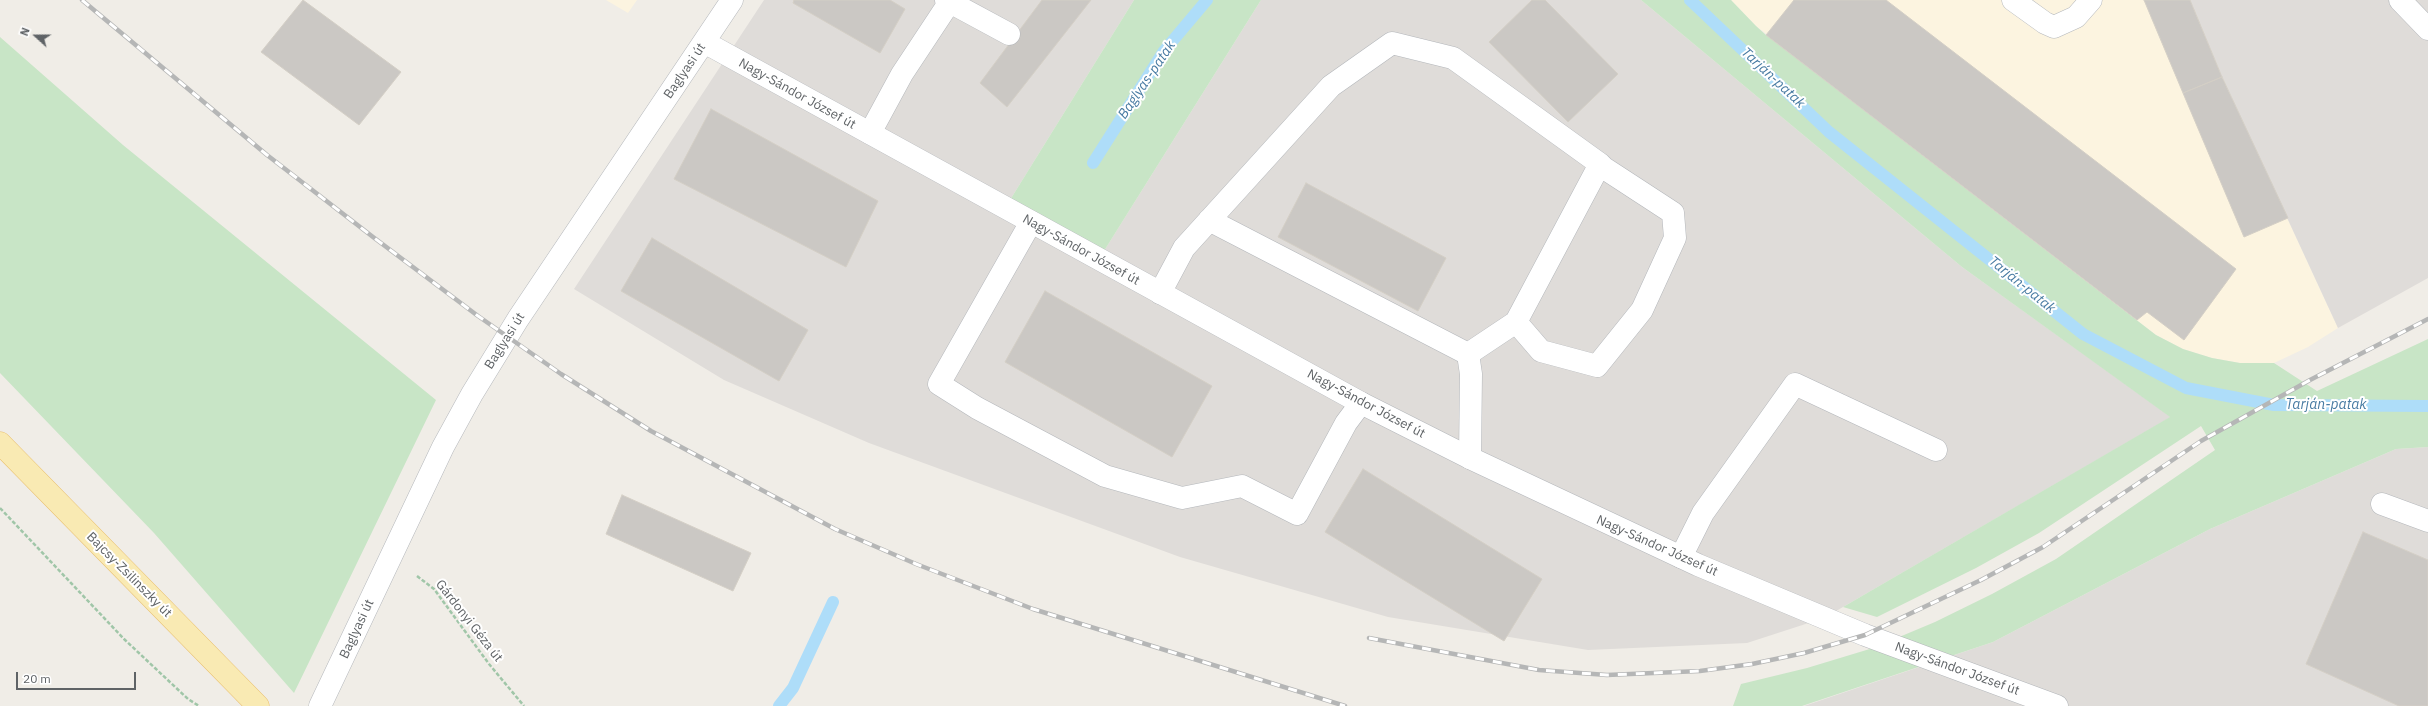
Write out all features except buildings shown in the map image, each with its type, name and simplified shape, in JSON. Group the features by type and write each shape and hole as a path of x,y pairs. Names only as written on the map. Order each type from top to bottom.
{"main road":[{"name":"Bajcsy-Zsilinszky út","path":"0,443 258,706"}],"street":[{"name":"Baglyasi út","path":"320,706 443,447 490,363 732,0"},
{"path":"2014,0 2045,23 2054,27 2076,17 2091,0"},
{"path":"2400,0 2428,29"},
{"path":"870,133 902,74 948,1 1009,34"},
{"name":"Nagy-Sándor József út","path":"704,42 1361,403 1470,458 1681,557 1865,635 2056,706"},
{"path":"1160,293 1184,248 1331,86 1392,43 1453,58 1600,164 1673,214 1675,238 1642,310 1597,366 1541,351 1516,322"},
{"path":"1468,354 1516,322 1600,164"},
{"path":"1209,220 1468,354"},
{"path":"1032,222 939,384 977,408 1105,476 1182,498 1242,486 1297,514 1346,424 1361,403"},
{"path":"1468,354 1471,374 1470,458"},
{"path":"1681,557 1703,512 1795,384 1936,450"},
{"path":"2382,504 2428,521"}],"path":[{"path":"0,508 124,639 188,699 199,706"},
{"name":"Gárdonyi Géza út","path":"392,555 434,590 489,664 524,706"}],"shaded area":[{"path":"606,0 637,0 628,13"},
{"path":"764,0 1134,0 1005,208 1099,259 1261,0 1641,0 1962,267 2171,417 1824,618 1747,643 1588,650 1388,617 1180,557 869,443 724,380 574,289"},
{"path":"1731,0 2190,0 2222,77 2338,328 2308,347 2274,363 2240,363 2212,358 2183,349 2156,335 1756,26"},
{"path":"2190,0 2428,0 2428,278 2338,328 2222,77"},
{"path":"2428,447 2428,706 1804,706 1993,642 2210,529 2396,449"}],"green space":[{"path":"1134,0 1261,0 1099,259 1005,208"},
{"path":"1641,0 1731,0 1766,35 2156,335 2183,349 2212,358 2240,363 2274,363 2317,391 2428,339 2428,447 2396,449 2210,529 1993,642 1802,706 1733,706 1741,684 1807,668 1873,648 1935,622 1992,594 2056,559 2215,450 2201,426 2039,533 1976,568 1877,617 1843,607 2170,417 1962,267"},
{"path":"0,37 123,145 436,400 294,693 154,533 0,373"}],"waterway":[{"name":"Baglyas-patak","path":"1093,163 1164,51 1207,0"},
{"name":"Tarján-patak","path":"1690,0 1829,132 2083,334 2186,388 2274,405 2428,406"},
{"path":"779,706 793,688 833,602"}],"railway":[{"path":"82,0 267,155 373,237 478,316 561,374 651,431 835,529 916,564 1033,609 1345,706"},
{"path":"1369,638 1539,670 1607,675 1700,671 1752,664 1804,653 1865,635 1981,580 2043,547 2201,441 2310,380 2428,319"}]}
